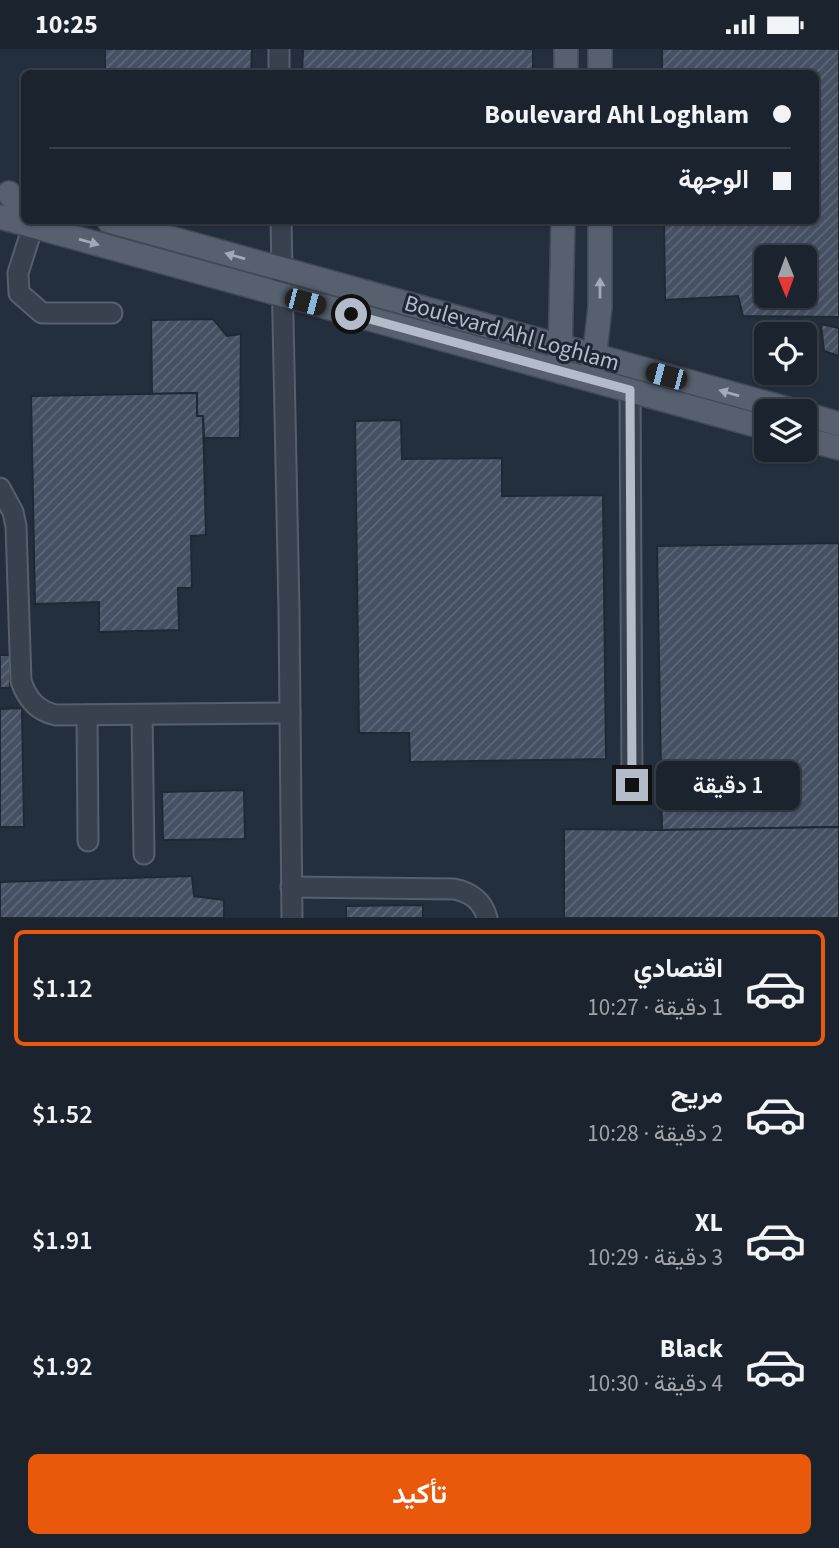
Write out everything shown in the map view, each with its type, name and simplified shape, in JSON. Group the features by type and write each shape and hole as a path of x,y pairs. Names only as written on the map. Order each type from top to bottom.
{"main road":[{"path":"566,49 566,70"},
{"path":"600,49 600,70"},
{"path":"11,193 21,208"},
{"name":"Boulevard Ahl Loghlam","path":"0,217 21,219"},
{"name":"Boulevard Ahl Loghlam","path":"42,224 283,296 754,425"},
{"name":"Boulevard Ahl Loghlam","path":"120,224 754,400"},
{"path":"559,370 564,224"},
{"path":"591,379 600,307 600,224"},
{"path":"373,320 381,297"},
{"path":"817,417 839,423"},
{"path":"817,442 839,448"}],"lane":[{"path":"279,49 279,70"},
{"path":"28,224 18,273 19,293 42,313 112,313"},
{"path":"281,224 292,918"},
{"path":"630,390 632,785"},
{"path":"0,488 13,512 16,526 21,681 33,704 44,713 290,713"},
{"path":"87,715 88,841"},
{"path":"142,715 144,853"},
{"path":"291,887 454,889 476,898 485,911 486,918"}],"building":[{"path":"105,49 252,49 251,70 105,70"},
{"path":"303,49 533,49 533,70 302,70"},
{"path":"662,49 839,49 839,317 743,316 738,296 665,300 664,224 819,224 819,70 662,70"},
{"path":"213,319 227,336 241,334 240,438 204,438 203,416 197,416 197,393 152,394 151,320"},
{"path":"821,324 839,328 839,356 824,351"},
{"path":"197,393 197,416 203,416 206,535 191,536 192,588 178,588 179,630 99,632 99,602 35,604 31,396"},
{"path":"401,420 402,459 502,458 502,496 603,495 606,759 410,762 409,733 359,733 355,421"},
{"path":"839,543 839,827 662,830 657,546"},
{"path":"0,655 10,655 10,688 0,688"},
{"path":"22,708 24,827 0,827 0,709"},
{"path":"244,790 245,839 163,840 162,792"},
{"path":"839,827 839,918 564,918 564,829"},
{"path":"192,876 194,896 224,900 224,918 0,918 0,882"},
{"path":"423,905 423,918 346,918 346,906"}],"route":[{"path":"351,314 630,390 632,785"}]}
